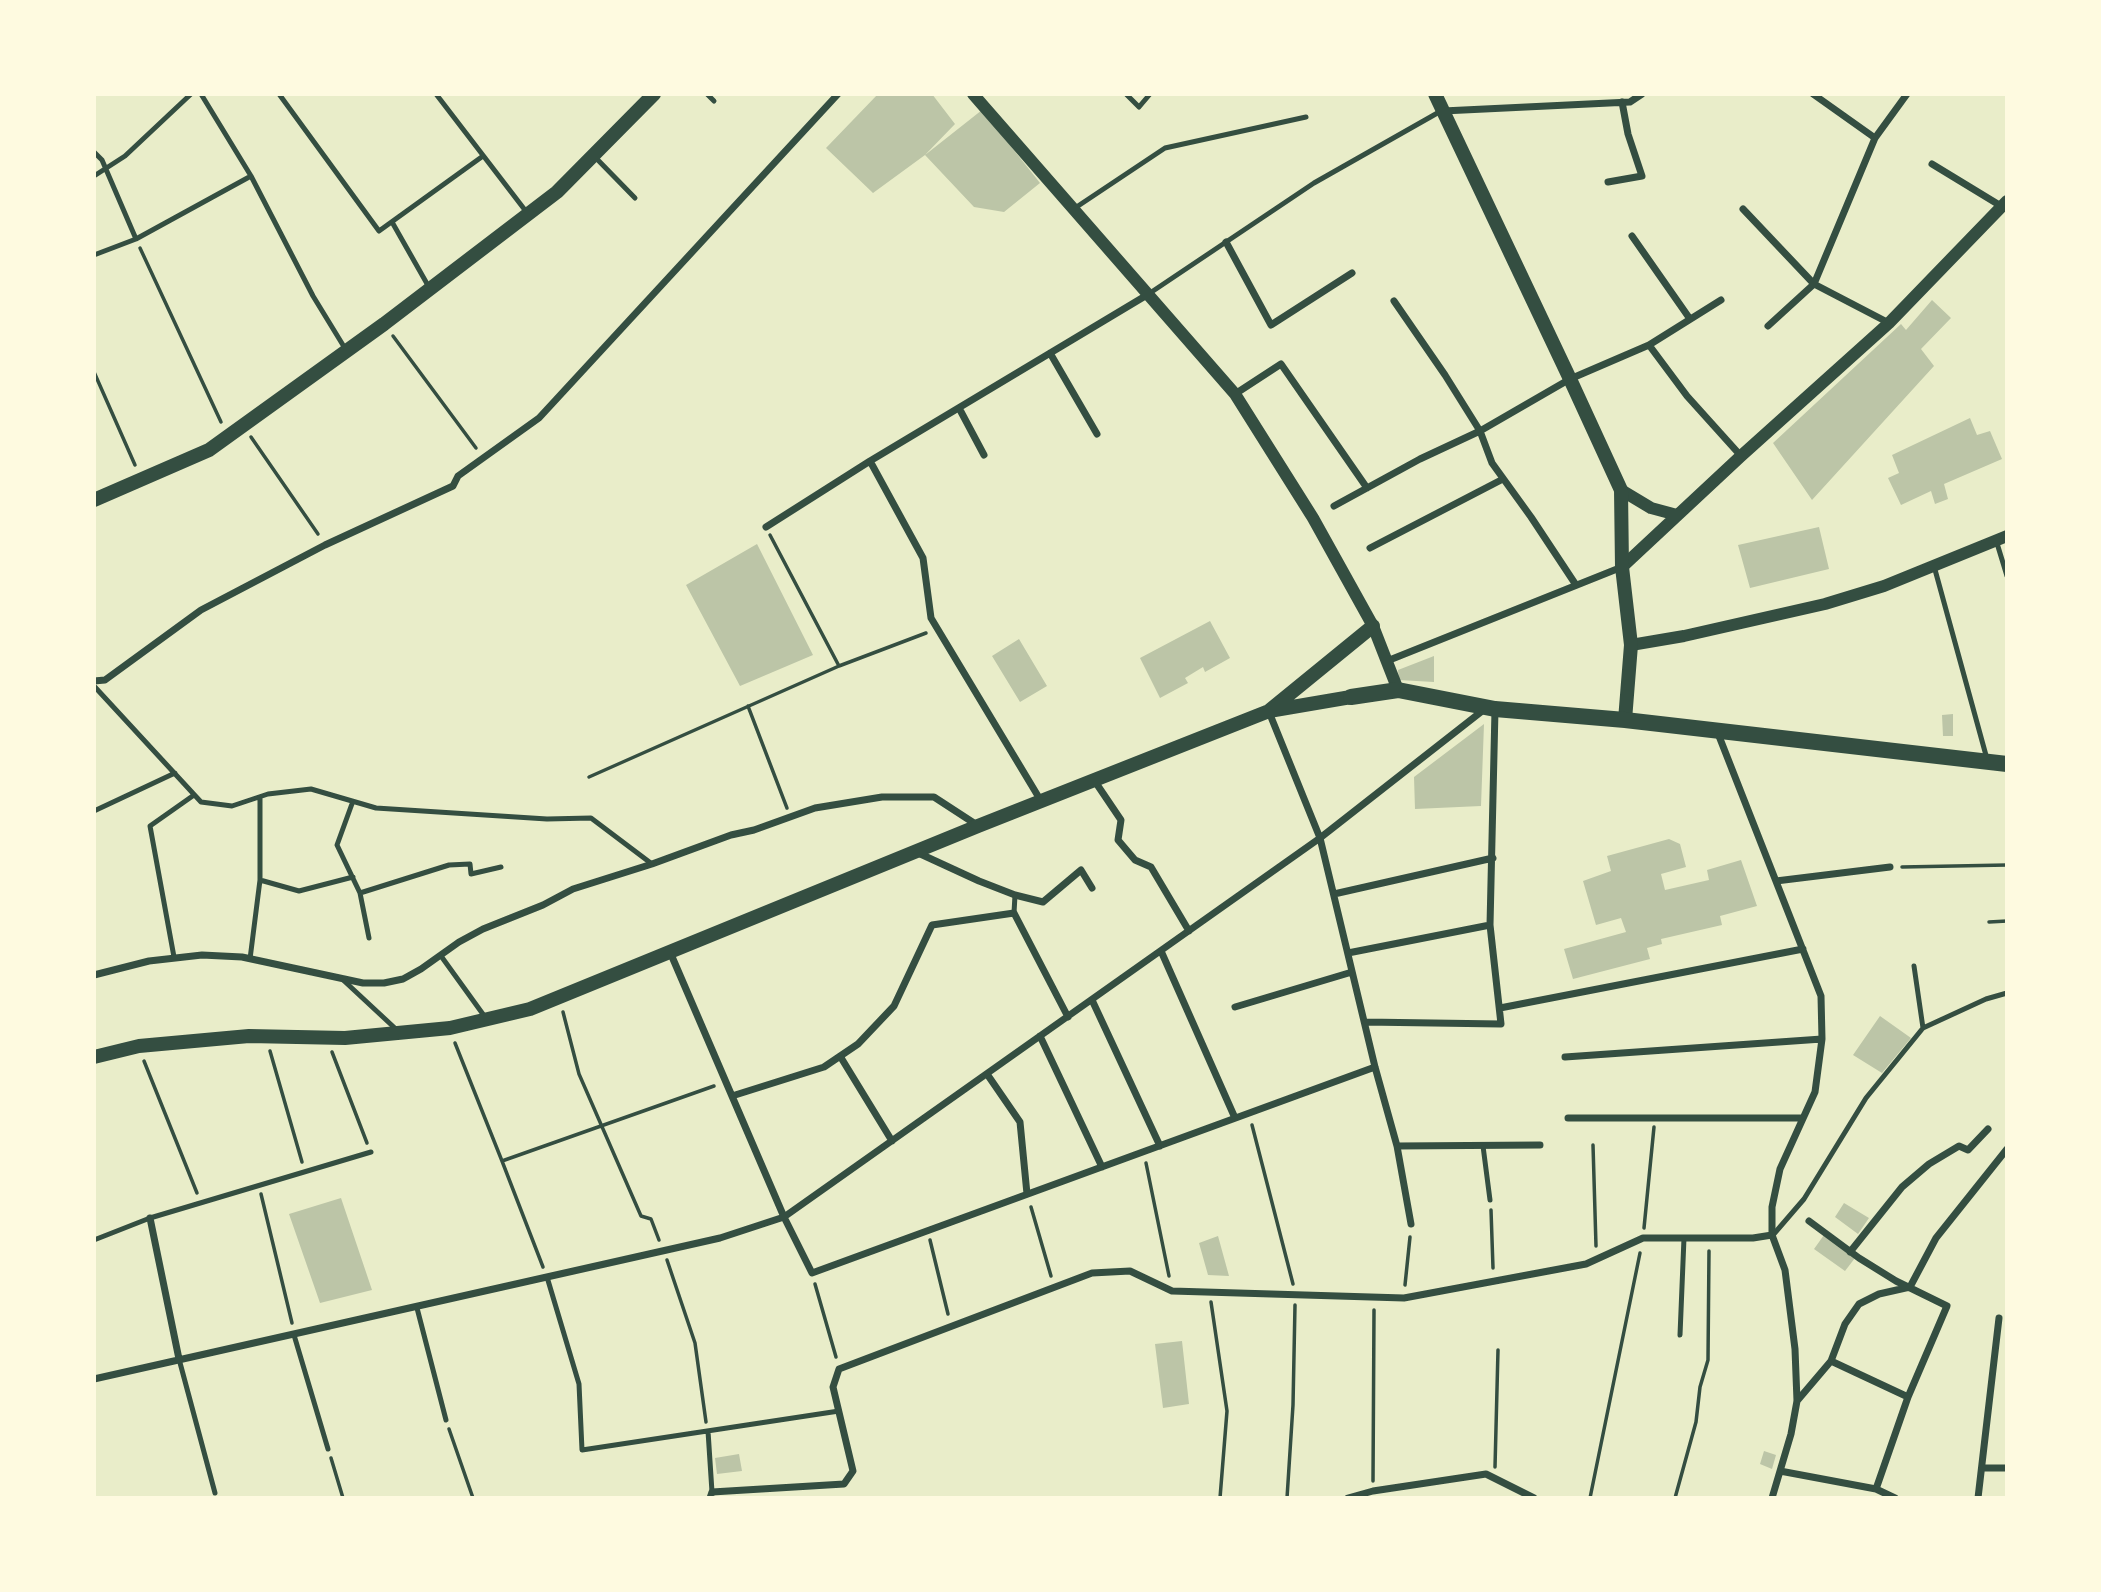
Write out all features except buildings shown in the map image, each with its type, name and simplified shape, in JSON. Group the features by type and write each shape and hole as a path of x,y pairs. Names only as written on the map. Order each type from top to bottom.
{"main road":[{"path":"94,500 209,450 384,324 557,192 654,94"},
{"path":"1435,94 1620,489 1622,567 1631,645 1626,720"},
{"path":"1269,711 1373,626"},
{"path":"94,1056 139,1046 266,1036 345,1038 450,1028 530,1009 978,826 1269,711 1351,697 1398,690 1491,708 1626,720 2007,764"}],"street":[{"path":"94,683 105,680 201,610 326,545 453,486 458,476 539,418 838,94"},
{"path":"973,94 1235,394 1313,518 1373,626 1398,690"},
{"path":"1442,111 1630,102 1642,94"},
{"path":"1813,94 1875,138"},
{"path":"1768,326 1814,284 1875,138 1907,94"},
{"path":"1608,182 1642,176 1628,134 1622,102"},
{"path":"1387,661 1622,567 1889,323 2004,204 1932,164"},
{"path":"1743,209 1814,284 1889,323"},
{"path":"1632,236 1690,319"},
{"path":"1226,242 1271,325 1352,273"},
{"path":"766,527 870,461 1147,295"},
{"path":"1334,506 1420,459 1480,431 1570,379 1649,345 1721,300"},
{"path":"1394,302 1480,431 1492,463 1576,585"},
{"path":"1649,345 1687,396 1741,456"},
{"path":"1049,353 1097,434"},
{"path":"1235,394 1281,364 1367,488"},
{"path":"959,408 984,455"},
{"path":"870,461 923,558 931,618 1041,801"},
{"path":"1370,548 1503,479"},
{"path":"1620,489 1651,508 1677,516"},
{"path":"1631,645 1684,636 1825,604 1884,586 2001,538"},
{"path":"94,1379 720,1238 785,1217 1320,838 1491,708"},
{"path":"1364,1023 1501,1024 1490,925 1493,858 1491,708"},
{"path":"1269,711 1320,838 1396,1146 1411,1224"},
{"path":"1717,731 1821,996 1822,1039 1815,1092 1780,1169 1772,1207 1772,1235 1785,1270 1795,1349 1797,1401 1791,1434 1772,1497"},
{"path":"1094,780 1121,820 1118,840 1135,860 1152,867 1189,931"},
{"path":"94,975 149,961 202,955 242,957 363,984 384,983 403,979 483,929 544,905 573,889 815,808 850,801 908,796 934,797 978,826"},
{"path":"915,852 979,881 1043,902 1081,870 1092,888"},
{"path":"1334,894 1493,858"},
{"path":"1776,881 1890,867"},
{"path":"732,1096 824,1068 858,1044 894,1006 932,925 1014,913 1068,1017"},
{"path":"1348,953 1490,925"},
{"path":"1500,1008 1803,949"},
{"path":"1161,951 1235,1118"},
{"path":"670,952 785,1217 813,1273 1375,1067"},
{"path":"1235,1007 1352,972"},
{"path":"1091,1000 1160,1146"},
{"path":"1040,1036 1102,1167"},
{"path":"1565,1057 1822,1039"},
{"path":"840,1056 892,1141"},
{"path":"987,1074 1020,1122 1027,1194"},
{"path":"1569,1118 1803,1118"},
{"path":"1850,1252 1902,1187 1929,1164 1959,1146 1968,1150 1988,1129"},
{"path":"1396,1146 1540,1145"},
{"path":"1797,1401 1831,1361 1845,1324 1859,1304 1879,1294 1910,1287 1936,1238 2007,1149"},
{"path":"150,1218 179,1359"},
{"path":"1809,1221 1850,1252 1896,1281 1947,1306 1908,1397 1875,1493"},
{"path":"711,1495 844,1484 853,1471 833,1387 839,1369 1092,1273 1130,1271 1172,1292 1404,1298 1586,1264 1643,1238 1753,1238 1772,1235"},
{"path":"1978,1497 1999,1318"},
{"path":"1831,1361 1908,1397"},
{"path":"1982,1468 2007,1468"},
{"path":"1780,1471 1895,1497"},
{"path":"1348,1497 1486,1474 1534,1497"}],"lane":[{"path":"94,176 125,156 191,94"},
{"path":"201,94 251,176 313,296 346,351"},
{"path":"279,94 379,231 483,156"},
{"path":"436,94 528,214"},
{"path":"707,94 714,101"},
{"path":"1126,94 1139,107 1150,94"},
{"path":"1147,295 1314,183 1442,111"},
{"path":"1073,210 1165,148 1306,117"},
{"path":"94,152 102,160 136,239"},
{"path":"593,155 635,198"},
{"path":"94,255 136,239 251,176"},
{"path":"392,222 430,289"},
{"path":"2001,538 2007,576"},
{"path":"1934,565 1988,762"},
{"path":"94,683 201,802 232,806 260,797 311,789 376,808 547,819 591,818 652,864"},
{"path":"94,811 174,773"},
{"path":"174,957 150,826 194,795"},
{"path":"250,959 260,880 260,797"},
{"path":"353,801 337,845 360,893 369,938"},
{"path":"360,893 449,865 470,864 471,874 502,867"},
{"path":"260,880 299,891 352,877"},
{"path":"1014,913 1015,895"},
{"path":"440,956 487,1020"},
{"path":"1914,966 1923,1028"},
{"path":"340,978 400,1033"},
{"path":"1772,1235 1804,1199 1866,1098 1923,1028 1986,999 2007,993"},
{"path":"1483,1146 1490,1200"},
{"path":"94,1240 150,1218 371,1152"},
{"path":"1680,1335 1684,1238"},
{"path":"547,1277 579,1384 582,1450 839,1411"},
{"path":"417,1308 446,1420"},
{"path":"295,1335 328,1449"},
{"path":"179,1359 215,1493"},
{"path":"708,1431 711,1495"}],"path":[{"path":"136,239 228,436"},
{"path":"384,324 484,458"},
{"path":"94,372 141,480"},
{"path":"243,425 326,545"},
{"path":"766,527 839,666"},
{"path":"589,777 839,666 937,628"},
{"path":"748,706 790,817"},
{"path":"1890,867 2007,865"},
{"path":"1989,922 2007,921"},
{"path":"559,997 579,1074 641,1216 651,1219 664,1251 695,1343 708,1431"},
{"path":"450,1028 547,1277"},
{"path":"266,1036 305,1170"},
{"path":"327,1038 371,1152"},
{"path":"139,1046 201,1202"},
{"path":"502,1161 726,1082"},
{"path":"1249,1113 1295,1295 1293,1405 1287,1497"},
{"path":"1590,1497 1643,1238 1656,1118"},
{"path":"1593,1145 1597,1259"},
{"path":"1144,1152 1172,1292"},
{"path":"258,1184 295,1335"},
{"path":"1027,1194 1054,1287"},
{"path":"1490,1200 1493,1281"},
{"path":"1404,1298 1411,1224"},
{"path":"928,1231 951,1327"},
{"path":"1675,1497 1696,1422 1700,1387 1708,1360 1709,1238"},
{"path":"813,1273 839,1369"},
{"path":"1210,1293 1227,1411 1220,1497"},
{"path":"1373,1491 1374,1297"},
{"path":"1495,1478 1498,1350"},
{"path":"446,1420 473,1497"},
{"path":"328,1449 343,1497"}]}
